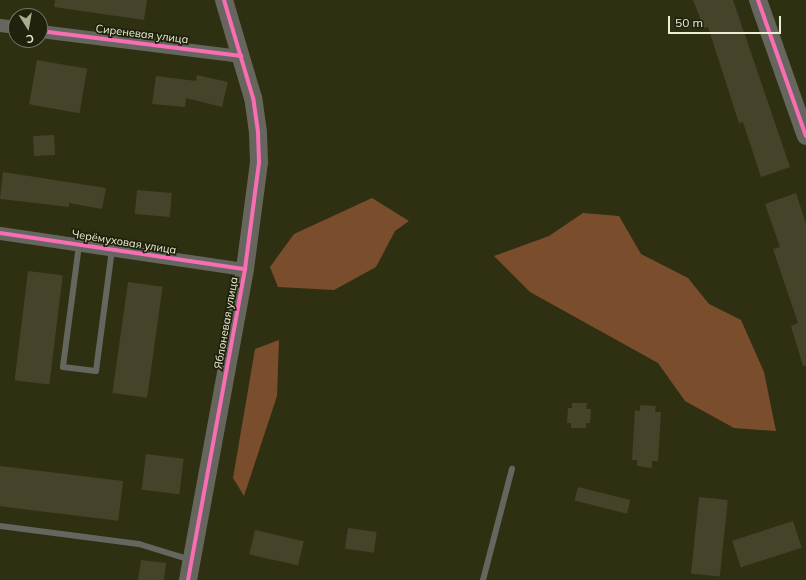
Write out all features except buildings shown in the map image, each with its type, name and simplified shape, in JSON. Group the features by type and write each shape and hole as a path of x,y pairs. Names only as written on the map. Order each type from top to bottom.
{"street":[{"name":"Яблоневая улица","path":"188,580 245,269 257,189 259,155 253,98 224,0"},
{"path":"758,0 806,136"},
{"name":"Сиреневая улица","path":"48,31 241,56"},
{"name":"Черёмуховая улица","path":"0,233 245,269"}],"lane":[{"path":"79,244 63,367 96,371 112,250"},
{"path":"483,580 512,468"},
{"path":"0,526 139,544 192,560"}],"shaded area":[{"path":"372,198 409,221 395,231 376,267 334,290 278,287 270,267 294,234"},
{"path":"583,213 619,216 641,254 688,278 709,304 741,320 764,372 776,431 734,428 685,401 658,363 530,292 494,256 549,236"},
{"path":"279,340 277,396 244,496 233,478 255,349"}],"cycle path":[{"path":"188,580 245,269 259,162 258,132 253,98 224,0"},
{"path":"758,0 806,136"},
{"path":"48,32 241,56"},
{"path":"0,233 245,269"}]}
